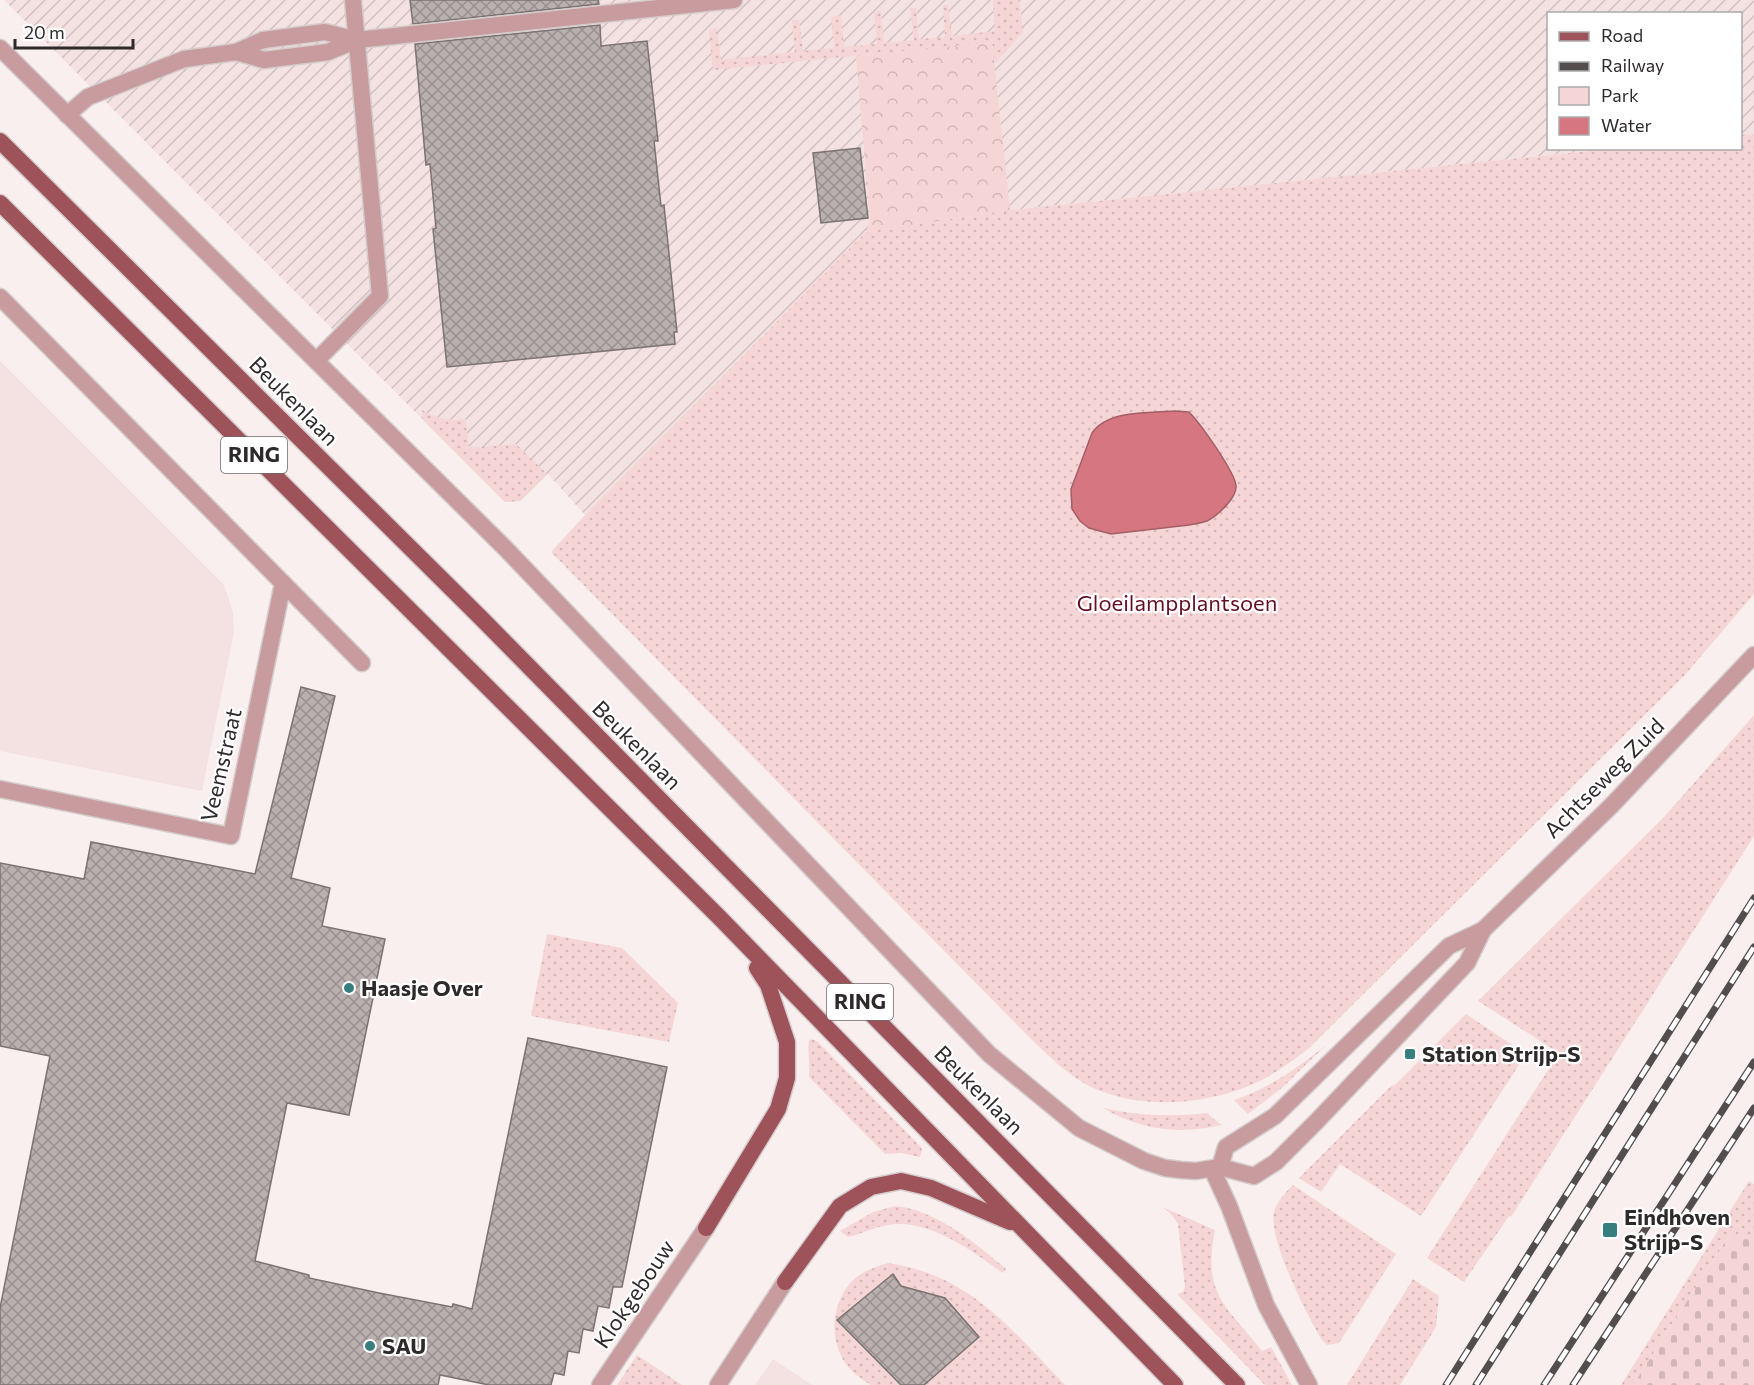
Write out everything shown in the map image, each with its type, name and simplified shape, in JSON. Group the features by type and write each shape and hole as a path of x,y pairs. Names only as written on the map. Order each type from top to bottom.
{"main road":[{"name":"Beukenlaan","path":"0,141 482,619 1238,1385"},
{"name":"RING","path":"0,203 719,917 1175,1385"},
{"path":"706,1228 778,1109 787,1078 787,1042 768,984 719,917"},
{"path":"785,1282 840,1206 871,1187 901,1180 931,1188 1019,1226"}],"street":[{"name":"Beukenlaan","path":"317,360 380,296 353,0"},
{"path":"67,115 88,96 184,59 236,52 264,60 328,52 357,40 734,0"},
{"name":"Beukenlaan","path":"0,48 506,549 989,1053 1079,1128 1119,1150 1165,1168 1196,1171 1216,1168"},
{"path":"0,297 362,663"},
{"name":"Veemstraat","path":"0,789 231,836 283,583"},
{"name":"Achtseweg Zuid","path":"1483,930 1467,963 1276,1162 1254,1176 1216,1168 1226,1147 1275,1116 1449,946 1483,930 1611,806 1754,655"},
{"path":"1216,1168 1266,1305 1309,1385"},
{"name":"Klokgebouw","path":"600,1385 706,1228"},
{"path":"717,1385 785,1282"}],"shaded area":[{"path":"4,0 1754,0 1754,134 1742,135 1742,12 1547,12 1547,150 1600,150 1010,210 867,232 742,360 585,515 548,474 520,501 505,502"},
{"path":"0,361 224,585 233,612 234,632 202,791 0,751"},
{"path":"773,1359 812,1385 755,1385"}],"green space":[{"path":"993,0 1017,0 1020,5 1023,32 995,64 992,42 713,70 709,30 717,28 721,60 795,52 792,20 799,20 803,51 834,48 831,17 841,15 844,47 877,44 874,12 881,11 884,43 914,40 910,8 916,8 919,39 945,37 943,5 948,5 952,36 995,31"},
{"path":"992,42 1010,210 866,232 870,221 856,56"},
{"name":"Gloeilampplantsoen","path":"1754,134 1754,594 1684,676 1308,1049 1271,1075 1238,1090 1194,1100 1150,1102 1107,1093 1080,1081 1033,1041 551,552 866,232 1010,210 1600,150 1742,150 1742,135"},
{"path":"422,410 443,419 466,419 469,448 516,444 547,474 520,501 505,502 423,420"},
{"path":"1754,715 1754,836 1511,1217 1509,1216 1464,1282 1427,1258 1559,1053 1478,1001 1664,817"},
{"path":"547,934 622,948 678,1003 669,1042 531,1016"},
{"path":"1466,1014 1526,1054 1421,1216 1340,1164 1321,1192 1299,1178 1392,1085 1394,1086"},
{"path":"810,1039 817,1041 921,1147 920,1157 901,1153 885,1154 809,1077"},
{"path":"1325,1046 1283,1087 1248,1114 1234,1100 1282,1077"},
{"path":"1103,1108 1155,1115 1207,1113 1221,1125 1190,1130 1146,1126"},
{"path":"1749,1181 1754,1184 1754,1236 1729,1236 1633,1385 1621,1385"},
{"path":"1293,1185 1396,1254 1339,1343 1327,1345 1321,1339 1290,1277 1277,1240 1274,1224 1275,1208"},
{"path":"895,1206 926,1214 955,1229 1006,1269 1003,1273 964,1246 918,1226 888,1225 848,1237 840,1231 873,1212"},
{"path":"1162,1207 1215,1230 1212,1270 1220,1298 1262,1351 1271,1347 1292,1385 1265,1385 1177,1294 1183,1292 1185,1287 1178,1224"},
{"path":"1729,1236 1754,1236 1754,1385 1633,1385"},
{"path":"888,1263 917,1269 943,1279 966,1292 1007,1325 1065,1385 871,1385 854,1373 841,1355 835,1334 836,1312 844,1291 855,1278 868,1270"},
{"path":"1413,1279 1439,1296 1436,1327 1400,1385 1347,1385"},
{"path":"637,1355 682,1385 617,1385"}],"water":[{"path":"1189,412 1230,470 1236,486 1226,506 1211,519 1200,523 1111,534 1089,528 1080,521 1072,509 1071,489 1092,433 1108,420 1118,416"}],"building":[{"path":"410,0 598,0 599,4 413,24"},
{"path":"600,25 601,46 647,41 658,141 654,141 661,206 664,205 677,332 674,332 675,344 447,367 433,229 436,228 430,164 426,165 415,44"},
{"path":"860,148 868,218 821,223 813,153"},
{"path":"301,687 335,696 291,878 330,888 322,926 385,939 349,1115 287,1103 255,1261 309,1275 309,1278 472,1309 528,1038 667,1067 622,1287 613,1287 609,1308 598,1306 593,1331 583,1329 579,1353 568,1351 564,1375 554,1373 551,1385 489,1385 440,1375 438,1385 0,1385 0,1308 50,1056 0,1046 0,863 84,879 91,842 255,874"},
{"path":"893,1274 901,1286 945,1298 979,1337 924,1385 901,1385 837,1320"}],"railway":[{"path":"1446,1385 1754,898"},
{"path":"1476,1385 1754,947"},
{"path":"1544,1385 1754,1062"},
{"path":"1573,1385 1754,1108"}],"place":[{"name":"Haasje Over","path":"349,988"},
{"name":"Station Strijp-S","path":"1410,1054"},
{"name":"Eindhoven Strijp-S","path":"1610,1230"},
{"name":"SAU","path":"370,1346"}]}
